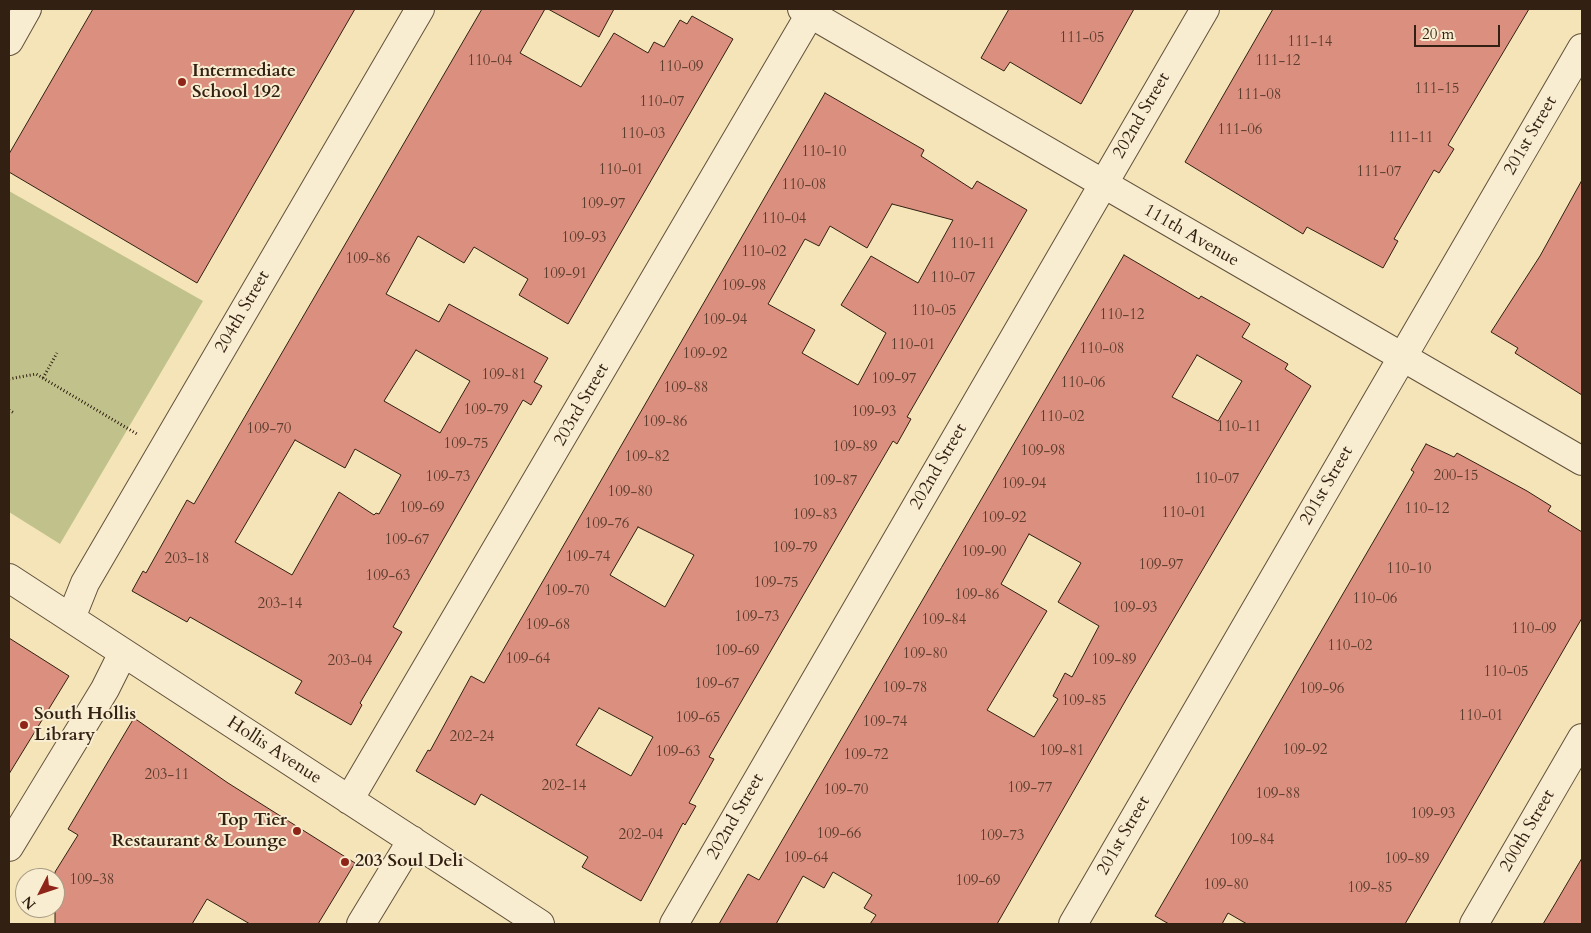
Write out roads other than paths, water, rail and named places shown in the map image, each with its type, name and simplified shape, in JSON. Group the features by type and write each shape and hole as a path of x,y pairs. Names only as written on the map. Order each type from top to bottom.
{"street":[{"path":"9,40 27,9"},
{"name":"204th Street","path":"70,618 85,584 420,9"},
{"name":"202nd Street","path":"674,924 1205,9"},
{"name":"111th Avenue","path":"808,10 1103,185 1582,461"},
{"name":"203rd Street","path":"349,800 808,10"},
{"name":"201st Street","path":"1073,924 1582,48"},
{"name":"Hollis Avenue","path":"9,578 540,924"},
{"path":"9,847 105,689 123,653"},
{"name":"200th Street","path":"1474,924 1582,738"},
{"path":"361,924 412,840"}],"place":[{"name":"Intermediate School 192","path":"182,82"},
{"name":"South Hollis Library","path":"24,725"},
{"name":"Top Tier Restaurant & Lounge","path":"297,831"},
{"name":"203 Soul Deli","path":"345,862"}]}
